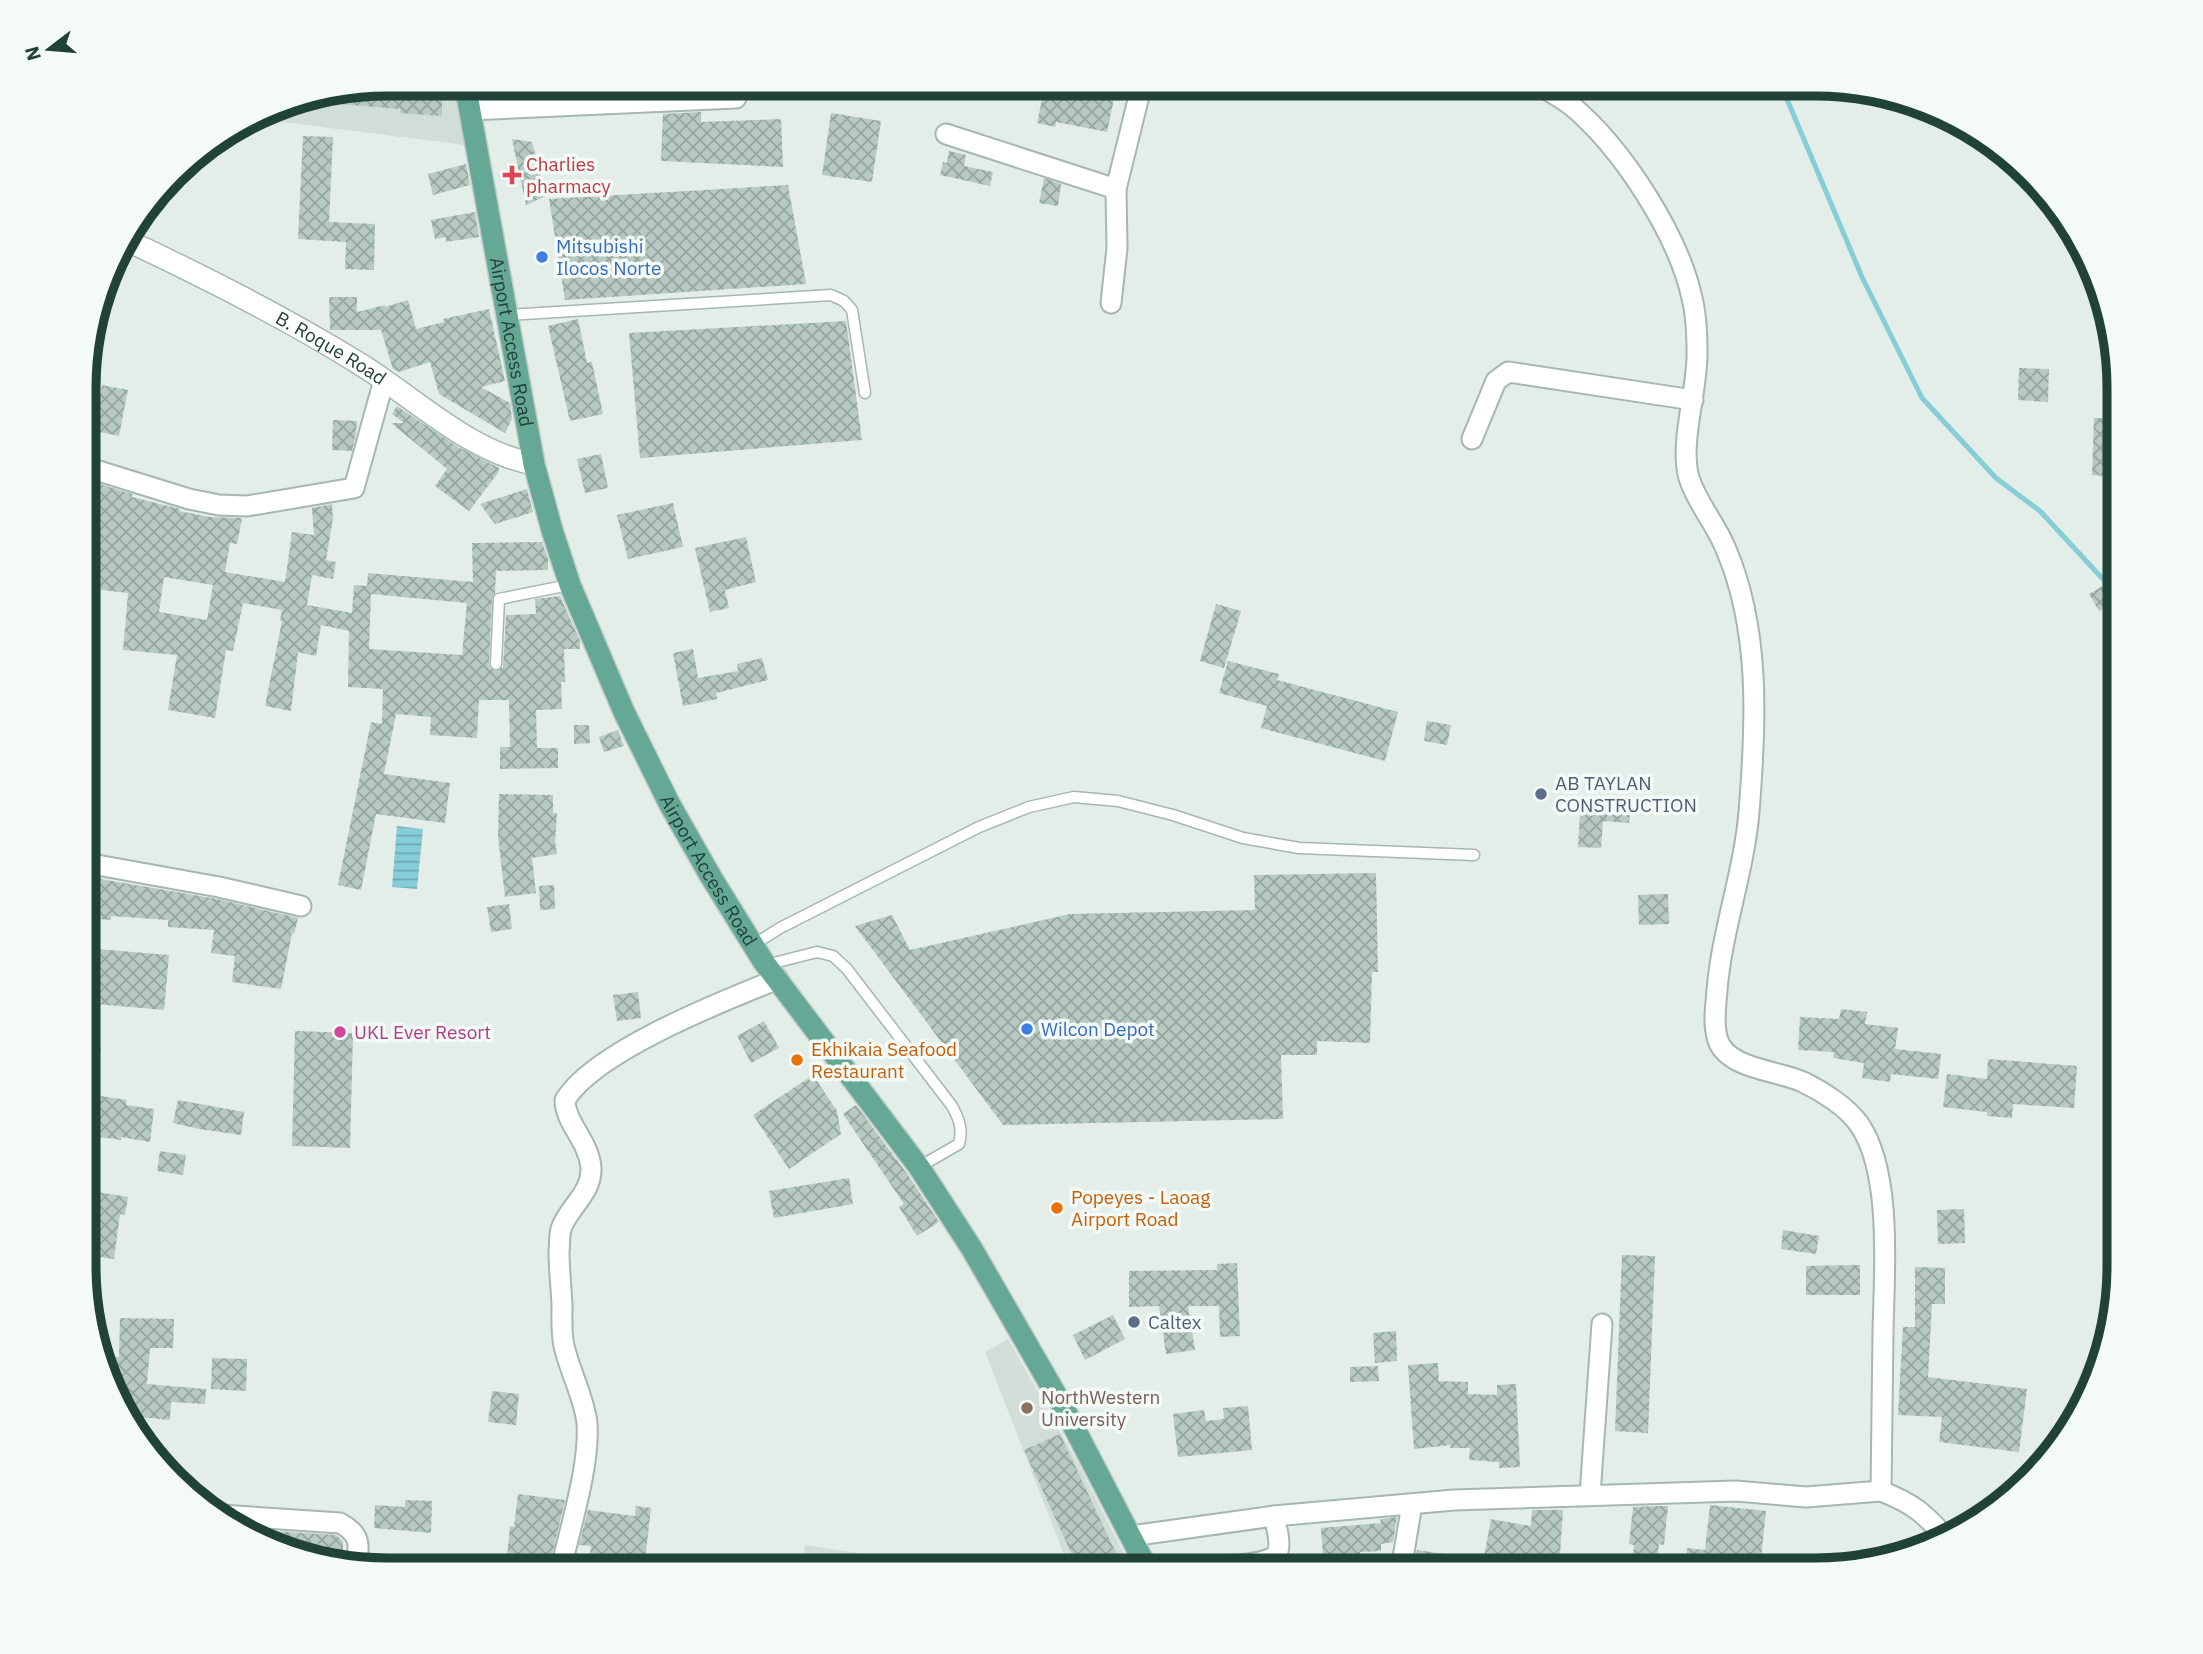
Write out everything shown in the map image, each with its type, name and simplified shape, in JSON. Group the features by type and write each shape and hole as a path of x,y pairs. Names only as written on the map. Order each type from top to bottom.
{"main road":[{"name":"Airport Access Road","path":"467,96 534,464 570,585 624,712 663,792 753,945 919,1167 972,1249 1066,1412 1142,1558"}],"street":[{"path":"1111,303 1117,248 1116,189 1139,96"},
{"path":"1556,96 1572,106 1609,145 1647,197 1675,248 1692,298 1697,354 1686,449 1688,475 1699,501 1725,547 1738,584 1751,643 1754,715 1749,815 1740,872 1720,961 1715,1021 1717,1039 1722,1051 1732,1059 1802,1082 1838,1104 1859,1123 1872,1151 1881,1186 1884,1244 1881,1491"},
{"path":"470,110 736,98"},
{"path":"946,134 1116,189"},
{"name":"B. Roque Road","path":"134,244 178,264 311,336 384,380 474,441 517,461 534,464"},
{"path":"1472,439 1496,381 1508,372 1693,400"},
{"path":"96,470 189,499 219,505 247,506 354,488 384,380"},
{"path":"96,865 219,887 301,906"},
{"path":"564,1558 581,1481 587,1424 564,1343 559,1254 561,1231 588,1185 591,1171 589,1155 581,1136 567,1115 565,1100 583,1079 604,1063 772,972"},
{"path":"1590,1496 1602,1324"},
{"path":"1131,1536 1274,1516 1412,1503 1736,1491 1806,1497 1881,1491 1906,1500 1925,1514 1939,1530"},
{"path":"1403,1558 1412,1503"},
{"path":"238,1516 340,1523 356,1536 359,1544 357,1556"},
{"path":"1271,1558 1279,1550 1274,1516"}],"lane":[{"path":"508,315 831,295 844,301 852,310 865,393"},
{"path":"496,664 499,599 570,585"},
{"path":"753,945 780,928 979,827 1030,807 1074,797 1118,801 1173,815 1242,838 1299,848 1474,855"},
{"path":"772,972 817,952 833,956 847,969 944,1095 960,1121 962,1134 959,1144 919,1167"}],"shaded area":[{"path":"459,96 472,146 272,121 313,106 350,99"},
{"name":"NorthWestern University","path":"1008,1339 1078,1463 1126,1558 1065,1558 985,1352"},
{"path":"805,1545 891,1558 802,1558"}],"water":[{"path":"397,826 423,829 417,889 392,887"}],"building":[{"path":"442,96 442,116 400,113 400,109 327,103 369,97"},
{"path":"1043,96 1115,96 1107,132 1056,122 1055,127 1037,123"},
{"path":"701,112 701,122 781,119 783,167 661,161 663,114"},
{"path":"831,113 881,121 872,182 822,175"},
{"path":"303,136 333,137 329,222 375,224 374,270 345,269 346,242 298,239"},
{"path":"512,139 532,142 546,196 526,205"},
{"path":"949,151 966,155 964,166 993,172 990,186 940,175 943,162 947,163"},
{"path":"466,164 470,185 433,195 428,174"},
{"path":"1044,178 1061,184 1058,206 1039,203"},
{"path":"788,185 806,284 565,300 549,199"},
{"path":"475,212 479,237 446,242 446,237 435,239 431,220"},
{"path":"329,297 357,297 357,312 408,300 416,329 444,322 443,319 489,309 505,381 481,387 510,403 512,419 505,433 439,394 430,362 399,372 393,369 381,330 330,330"},
{"path":"578,319 587,363 592,362 603,414 570,421 548,326"},
{"path":"846,321 862,440 640,458 629,333"},
{"path":"2019,368 2049,369 2048,402 2018,400"},
{"path":"102,385 128,390 119,436 96,431"},
{"path":"397,406 458,447 499,468 469,511 435,486 447,469 391,423 404,423 392,414"},
{"path":"2094,418 2107,419 2107,476 2092,475"},
{"path":"333,420 357,421 352,451 332,450"},
{"path":"601,454 608,488 585,493 577,459"},
{"path":"96,483 132,494 132,497 180,509 179,511 210,517 242,518 237,544 230,543 225,572 285,582 292,532 314,535 312,508 332,504 333,518 326,560 336,562 333,579 312,575 307,605 352,613 354,585 367,586 368,573 473,582 472,543 542,542 548,559 548,570 496,571 489,664 495,671 503,667 506,615 536,614 535,599 560,596 580,641 580,649 564,649 562,709 536,710 537,748 558,748 558,768 500,769 500,747 510,747 509,700 479,700 477,738 430,735 431,717 396,714 384,774 450,783 445,823 376,814 361,890 338,885 371,722 382,724 383,689 348,687 349,631 321,625 316,656 298,652 291,711 265,706 282,610 243,603 233,651 226,650 215,718 168,710 177,655 123,650 128,593 96,589","holes":["164,577 213,585 207,620 159,612","371,594 467,603 462,655 369,649"]},
{"path":"527,489 533,512 495,524 480,504"},
{"path":"673,503 683,547 628,559 617,515"},
{"path":"746,537 756,582 725,590 729,608 710,612 695,548"},
{"path":"2106,584 2107,606 2099,611 2089,594"},
{"path":"1216,604 1241,611 1224,668 1200,661"},
{"path":"693,649 698,678 738,671 737,664 762,658 768,680 716,693 717,699 683,706 673,653"},
{"path":"1228,661 1279,674 1277,680 1398,712 1385,761 1261,728 1267,706 1219,693"},
{"path":"1427,721 1451,725 1447,745 1424,741"},
{"path":"574,725 589,725 590,743 574,744"},
{"path":"618,730 624,746 604,752 599,737"},
{"path":"499,794 553,795 553,813 557,813 557,854 532,858 536,893 505,897 498,836"},
{"path":"1616,797 1631,798 1629,823 1603,821 1601,848 1578,847 1581,799 1616,801"},
{"path":"1376,873 1378,972 1372,972 1370,1043 1317,1041 1317,1055 1281,1055 1283,1119 1003,1125 855,926 892,915 910,950 1070,914 1255,910 1254,875"},
{"path":"96,878 217,899 298,918 294,934 292,933 281,989 232,982 235,956 211,953 214,930 168,927 168,920 111,916 111,920 96,919"},
{"path":"554,885 555,909 540,910 539,886"},
{"path":"1668,894 1669,924 1639,925 1638,895"},
{"path":"509,904 512,929 491,932 487,907"},
{"path":"96,949 169,955 164,1010 96,1004"},
{"path":"638,992 641,1018 617,1021 613,995"},
{"path":"1841,1009 1867,1012 1865,1024 1898,1028 1895,1049 1941,1054 1938,1079 1891,1074 1890,1082 1862,1078 1864,1063 1833,1058 1834,1052 1798,1050 1800,1017 1839,1019"},
{"path":"764,1021 779,1048 751,1063 737,1036"},
{"path":"295,1031 353,1033 350,1148 292,1146"},
{"path":"96,1047 101,1048 96,1082"},
{"path":"1988,1059 2077,1066 2074,1108 2013,1104 2012,1118 1943,1107 1947,1074 1987,1079"},
{"path":"813,1075 837,1111 841,1134 789,1169 753,1115"},
{"path":"96,1095 127,1100 126,1105 154,1109 150,1142 121,1137 121,1140 96,1137"},
{"path":"178,1100 244,1112 241,1135 173,1123"},
{"path":"856,1105 939,1222 917,1236 899,1207 904,1204 843,1114"},
{"path":"160,1151 186,1155 183,1175 157,1171"},
{"path":"849,1178 853,1204 774,1218 769,1191"},
{"path":"96,1192 128,1197 125,1215 120,1214 114,1259 96,1257 99,1211 96,1211"},
{"path":"1964,1209 1965,1243 1938,1244 1937,1210"},
{"path":"1783,1230 1819,1236 1816,1254 1781,1249"},
{"path":"1622,1255 1655,1256 1648,1433 1615,1431"},
{"path":"1237,1263 1240,1336 1220,1337 1219,1306 1188,1306 1195,1350 1166,1354 1159,1306 1129,1307 1129,1271 1217,1270 1217,1264"},
{"path":"1860,1265 1860,1295 1806,1295 1806,1266"},
{"path":"1915,1267 1945,1268 1945,1304 1932,1304 1928,1377 2027,1389 2019,1452 1939,1442 1942,1417 1898,1415 1903,1327 1915,1327"},
{"path":"1113,1315 1125,1339 1085,1360 1073,1335"},
{"path":"120,1318 174,1319 173,1348 150,1348 147,1384 206,1389 205,1404 171,1402 170,1420 140,1419 126,1395 111,1357 119,1357"},
{"path":"1396,1331 1397,1361 1375,1363 1373,1333"},
{"path":"212,1358 247,1359 246,1391 211,1389"},
{"path":"1438,1363 1439,1381 1468,1382 1468,1394 1497,1395 1497,1385 1516,1384 1520,1467 1499,1468 1499,1462 1469,1460 1470,1448 1450,1448 1451,1445 1414,1449 1408,1365"},
{"path":"1378,1366 1379,1381 1350,1382 1350,1367"},
{"path":"492,1391 519,1394 516,1425 488,1422"},
{"path":"1248,1406 1252,1450 1178,1457 1173,1414 1204,1410 1206,1421 1224,1419 1223,1408"},
{"path":"1060,1434 1118,1558 1074,1558 1024,1450"},
{"path":"518,1494 565,1500 551,1558 507,1557 510,1526 514,1527"},
{"path":"405,1500 432,1501 431,1533 374,1528 375,1505 405,1507"},
{"path":"1710,1505 1766,1511 1761,1558 1729,1555 1726,1558 1686,1558 1687,1548 1705,1550"},
{"path":"636,1506 651,1508 645,1558 589,1558 591,1546 579,1545 588,1510 635,1516"},
{"path":"1668,1506 1664,1545 1659,1544 1657,1558 1633,1558 1634,1545 1629,1544 1633,1507"},
{"path":"1532,1510 1563,1510 1560,1558 1484,1557 1491,1519 1531,1526"},
{"path":"1397,1517 1393,1542 1381,1544 1381,1551 1360,1552 1360,1558 1323,1558 1321,1528 1381,1523 1380,1519"},
{"path":"265,1530 336,1535 343,1541 343,1554 313,1548"},
{"path":"1417,1550 1473,1558 1415,1558"}],"waterway":[{"path":"1786,96 1862,277 1922,398 1996,478 2040,511 2107,584"}],"place":[{"name":"Charlies pharmacy","path":"512,175"},
{"name":"Mitsubishi Ilocos Norte","path":"542,257"},
{"name":"AB TAYLAN CONSTRUCTION","path":"1541,794"},
{"name":"Wilcon Depot","path":"1027,1029"},
{"name":"UKL Ever Resort","path":"340,1032"},
{"name":"Ekhikaia Seafood Restaurant","path":"797,1060"},
{"name":"Popeyes - Laoag Airport Road","path":"1057,1208"},
{"name":"Caltex","path":"1134,1322"},
{"name":"NorthWestern University","path":"1027,1408"}]}
